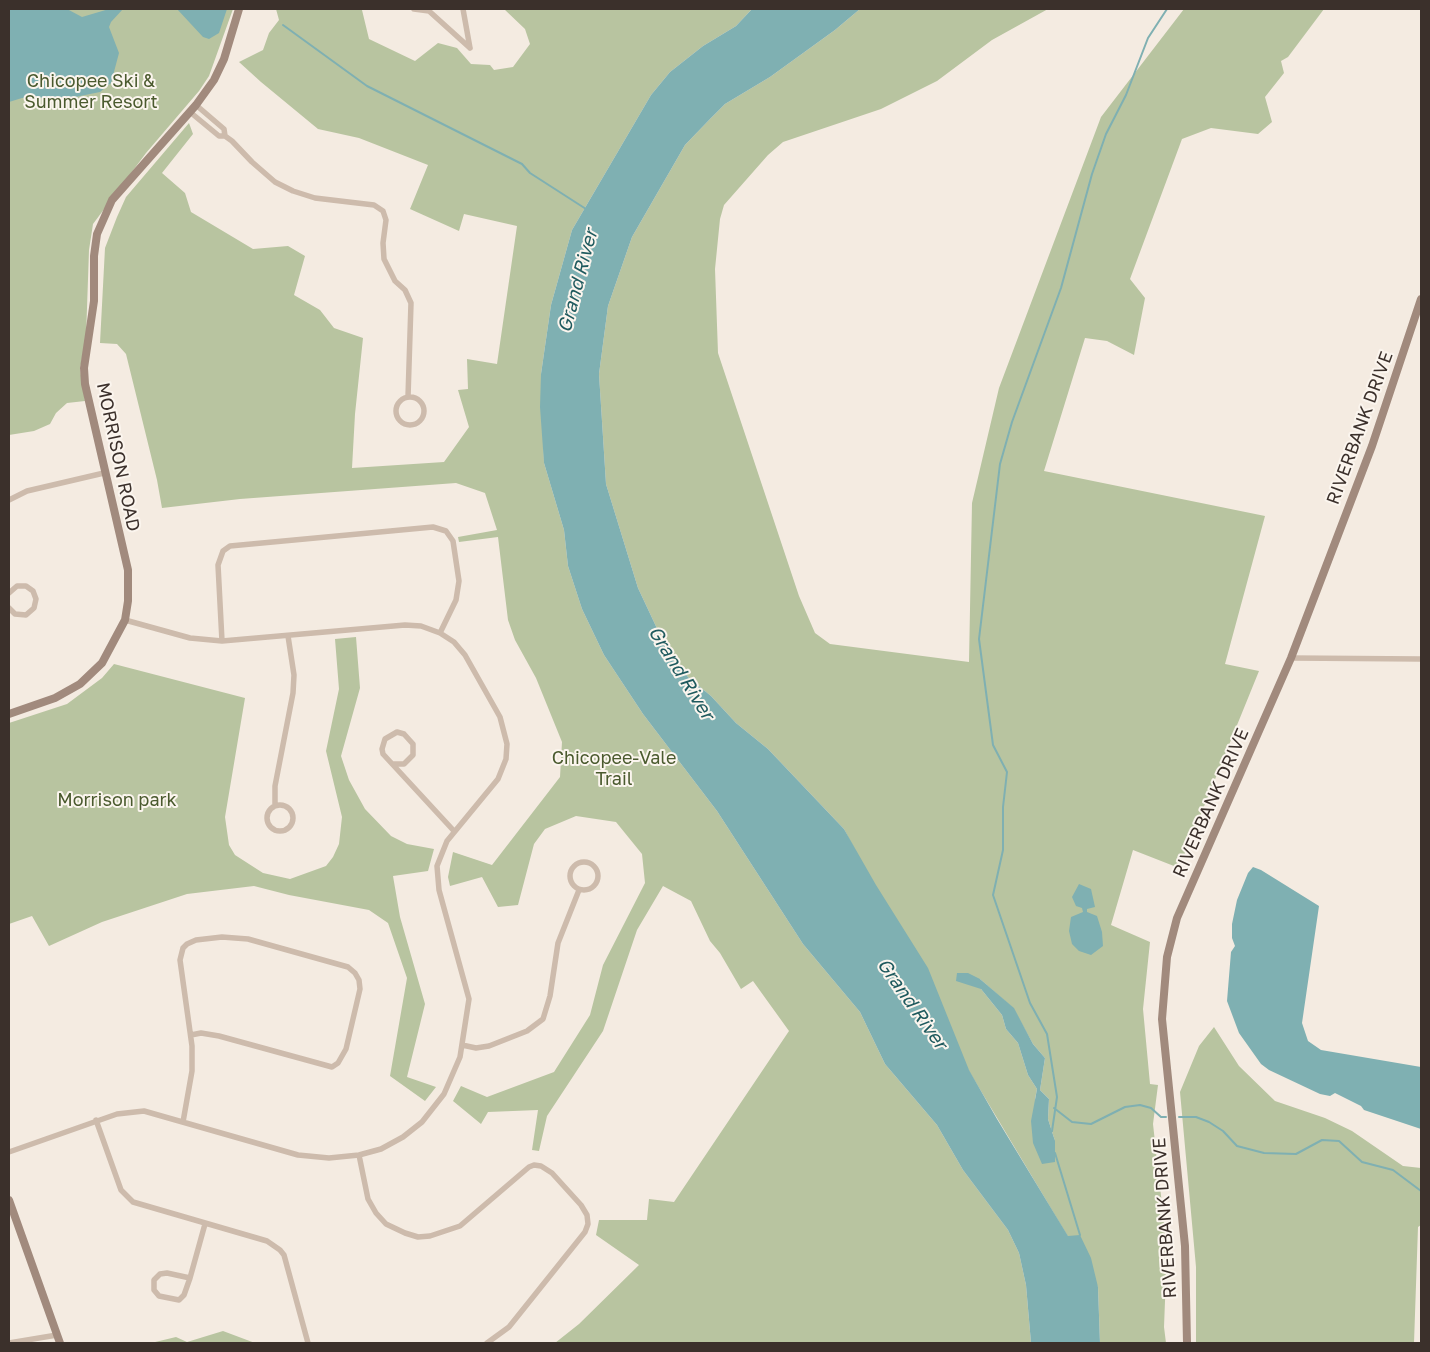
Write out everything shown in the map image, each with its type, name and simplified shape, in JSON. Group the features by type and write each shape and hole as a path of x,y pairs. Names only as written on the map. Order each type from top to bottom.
{"street":[{"name":"MORRISON ROAD","path":"9,714 55,698 80,684 102,663 125,620 128,601 128,570 104,473 85,384 84,368 94,301 94,256 97,234 112,200 196,105 220,67 239,9"},
{"path":"414,9 431,10 470,48 464,9"},
{"path":"196,105 224,129 225,136 275,182 293,191 315,198 374,205 383,211 386,220 383,242 384,258 395,281 405,290 411,303 408,397"},
{"path":"190,112 219,136 225,136"},
{"name":"RIVERBANK DRIVE","path":"1187,1343 1185,1246 1162,1019 1167,957 1177,918 1291,658 1372,446 1421,299"},
{"path":"408,397 420,401 424,412 423,418 413,425 403,424 396,412 399,402 408,397"},
{"path":"9,500 27,491 104,473"},
{"path":"222,641 218,565 223,551 230,546 434,527 446,531 453,541 459,581 456,600 440,633"},
{"path":"9,593 17,586 26,586 33,591 36,599 34,608 26,615 15,614 9,608"},
{"path":"9,1152 96,1120 117,1114 144,1112 298,1155 328,1158 359,1156 381,1149 403,1137 422,1122 449,1085 462,1045 469,1000 439,890 437,878 441,850 454,831 498,779 506,759 507,744 500,718 470,663 454,642 440,633 420,626 405,625 222,641 190,638 125,620"},
{"path":"275,806 284,806 291,812 292,823 285,830 274,830 267,821 268,812 275,806 275,786 293,693 294,675 288,636"},
{"path":"1291,658 1421,659"},
{"path":"393,764 404,764 413,755 414,744 404,734 391,734 382,744 383,754 454,831"},
{"path":"591,863 598,873 597,882 590,889 579,890 572,885 570,872 576,864 591,863"},
{"path":"462,1045 476,1048 489,1046 527,1032 543,1019 550,996 558,943 579,890"},
{"path":"183,1122 192,1070 191,1035 180,960 183,948 196,940 234,936 348,967 359,980 360,989 346,1049 338,1063 332,1067 219,1036 201,1033 191,1035"},
{"path":"96,1120 121,1190 126,1197 142,1206 267,1240 280,1250 284,1255 308,1343"},
{"path":"359,1156 368,1199 376,1213 386,1224 418,1237 430,1236 460,1226 534,1165 541,1166 552,1173 581,1205 587,1215 588,1224 585,1232 509,1326 487,1343"},
{"path":"9,1200 60,1343"},
{"path":"190,1278 167,1273 160,1274 154,1280 154,1290 159,1296 179,1300 184,1295 190,1278 206,1224"},
{"path":"9,1343 57,1335"}],"green space":[{"name":"Chicopee Ski & Summer Resort","path":"9,9 233,9 209,76 199,91 146,153 93,224 89,250 86,337 80,369 85,401 67,403 56,413 50,424 34,431 9,435"},
{"name":"Chicopee-Vale Trail","path":"276,9 362,10 369,39 415,61 438,43 457,48 471,64 490,65 494,70 513,67 530,44 525,29 504,9 752,9 736,26 703,46 670,72 651,95 572,230 551,305 541,374 544,463 564,530 568,566 582,609 604,655 643,714 717,811 803,944 860,1012 885,1064 937,1125 963,1170 1008,1230 1019,1253 1026,1285 1031,1343 555,1343 579,1324 639,1265 596,1235 599,1220 647,1220 649,1199 674,1202 789,1031 753,981 741,989 720,953 710,941 691,901 663,886 637,930 603,1031 547,1116 539,1151 532,1150 538,1110 488,1112 481,1124 453,1101 461,1086 487,1097 554,1072 590,1015 603,965 645,883 642,854 616,822 576,816 545,829 534,844 518,905 498,907 482,877 450,886 448,877 453,852 492,865 560,777 562,742 536,678 515,640 508,620 498,537 459,542 458,537 497,530 485,493 456,483 240,499 162,508 157,480 126,354 117,344 100,343 105,248 117,217 126,197 189,123 193,134 162,173 185,193 191,212 253,249 288,246 305,256 294,295 320,310 334,328 363,338 355,414 352,468 444,462 469,427 458,390 468,389 467,359 497,364 517,226 464,214 459,231 410,209 428,165 359,138 318,129 261,82 239,62 263,50 269,33 279,20"},
{"path":"860,9 1048,9 992,40 937,81 881,109 783,142 768,155 724,205 720,219 715,269 718,353 799,596 815,633 830,644 969,662 972,503 999,388 1101,117 1184,9 1324,9 1288,57 1281,61 1284,73 1265,97 1272,122 1258,134 1211,128 1182,139 1130,279 1145,298 1134,355 1107,341 1085,338 1044,471 1265,516 1225,664 1259,671 1179,868 1133,850 1111,925 1150,942 1143,1009 1150,1084 1158,1085 1153,1124 1167,1249 1164,1327 1166,1343 1100,1343 1098,1287 969,1071 844,829 768,749 736,723 711,696 688,677 669,654 638,588 606,484 599,374 608,306 632,237 685,145 711,118 725,104 770,77 835,30","holes":["980,979 1013,1008 1033,1044 1045,1058 1040,1090 1049,1099 1048,1119 1055,1141 1035,1099 1037,1089 1028,1075 1018,1043 1006,1029 1002,1015 981,989"]},
{"name":"Morrison park","path":"356,637 360,688 341,756 349,780 365,809 391,836 407,844 434,849 428,871 393,876 400,917 425,1004 407,1077 436,1087 425,1101 390,1076 407,978 388,923 369,910 289,895 254,886 187,894 102,922 49,946 32,916 9,924 9,723 67,704 102,678 114,664 245,698 225,817 229,845 235,855 263,873 290,879 326,866 339,844 342,817 326,751 339,689 335,639"},
{"path":"1214,1027 1239,1066 1275,1101 1325,1118 1352,1131 1403,1166 1421,1168 1421,1225 1418,1227 1414,1343 1196,1343 1196,1267 1180,1092 1199,1046"},
{"path":"223,1331 255,1343 151,1343 176,1337 187,1342"}],"water":[{"path":"9,9 67,9 82,17 109,9 123,9 109,27 119,53 111,83 100,92 75,97 22,98 9,102"},
{"path":"177,9 227,9 219,33 209,39 203,37"},
{"name":"Grand River","path":"752,9 860,9 835,30 770,77 725,104 711,118 685,145 632,237 608,306 599,374 606,484 638,588 669,654 688,677 711,696 736,723 768,749 844,829 876,885 928,968 969,1070 1068,1236 1080,1235 1091,1258 1098,1287 1100,1343 1031,1343 1026,1285 1019,1253 1008,1230 963,1170 937,1125 885,1064 860,1012 803,944 717,811 643,714 604,655 582,609 568,566 564,530 544,463 540,407 541,374 551,305 572,230 651,95 670,72 703,46 736,26"},
{"path":"1253,867 1319,906 1302,1023 1308,1041 1321,1050 1421,1067 1421,1129 1364,1110 1361,1106 1335,1093 1330,1096 1320,1094 1269,1070 1261,1064 1239,1033 1227,1001 1231,952 1235,946 1232,938 1232,924 1237,900 1248,873"},
{"path":"1079,884 1091,889 1095,907 1087,909 1087,912 1097,916 1102,932 1103,946 1091,955 1079,951 1072,944 1069,931 1071,917 1083,912 1082,908 1076,906 1072,897"},
{"path":"957,973 968,973 980,979 1014,1008 1033,1044 1045,1058 1040,1090 1049,1099 1048,1119 1055,1141 1055,1162 1042,1164 1033,1143 1031,1121 1037,1089 1028,1075 1018,1043 1006,1029 1002,1015 981,989 956,981"}],"waterway":[{"path":"1052,1131 1057,1097 1047,1034 1030,1003 993,895 1003,850 1003,807 1007,772 993,745 979,639 1000,464 1012,422 1061,288 1092,174 1106,134 1126,95 1148,38 1167,9"},
{"path":"283,25 367,86 522,164 530,173 586,209"},
{"path":"1054,1108 1072,1122 1091,1124 1125,1107 1140,1105 1151,1108 1161,1117 1166,1117"},
{"path":"1179,1117 1196,1117 1209,1122 1223,1131 1237,1146 1264,1153 1296,1154 1322,1140 1339,1141 1362,1162 1393,1170 1421,1191"},
{"path":"1055,1153 1080,1235"}]}
